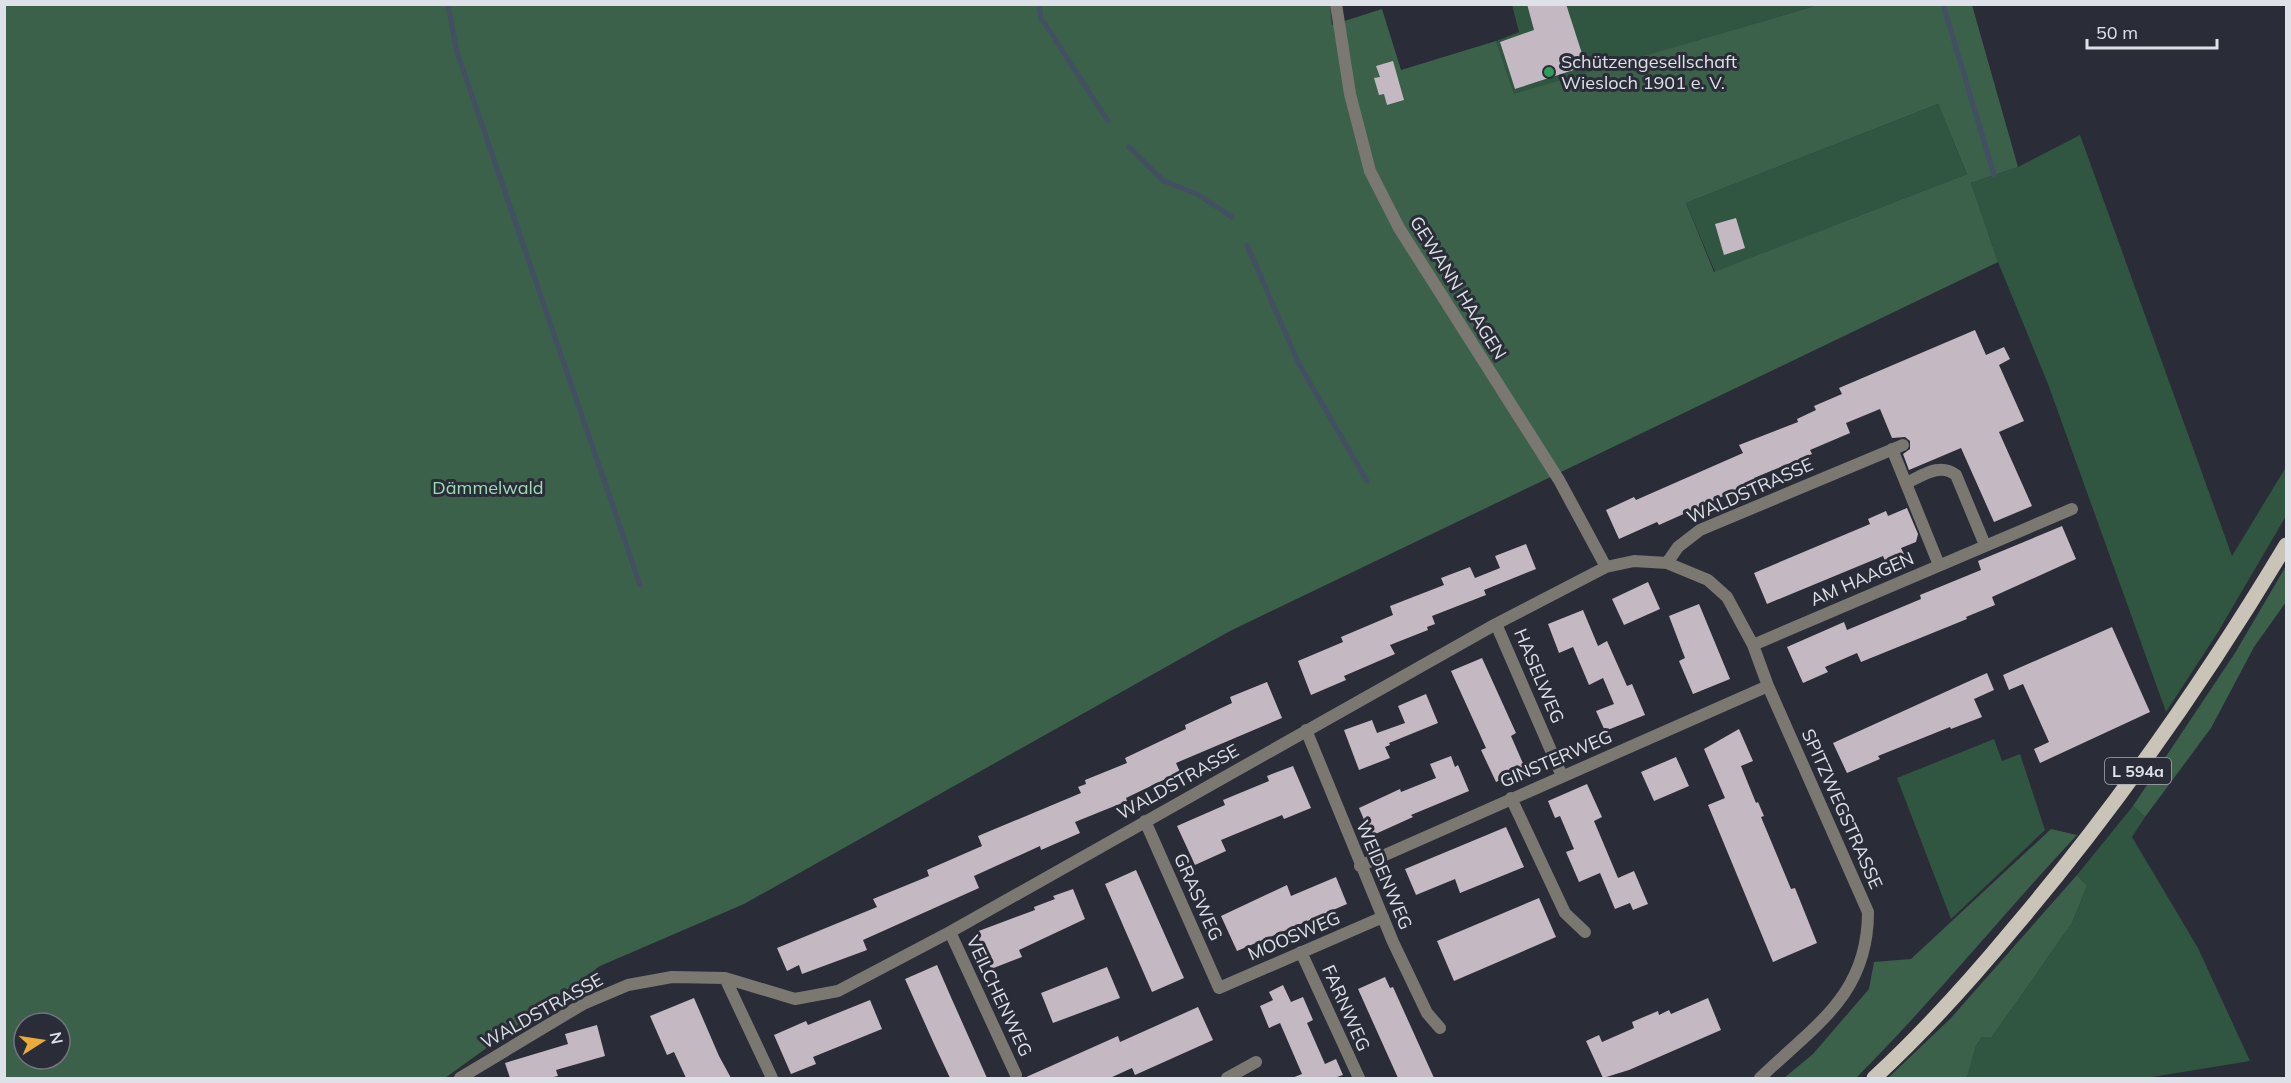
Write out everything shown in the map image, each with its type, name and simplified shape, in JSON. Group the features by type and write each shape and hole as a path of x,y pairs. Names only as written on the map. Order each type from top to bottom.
{"main road":[{"name":"L 594a","path":"1874,1078 1918,1037 1969,982 2058,877 2113,806 2229,641 2286,545"}],"street":[{"name":"GEWANN HAAGEN","path":"1336,4 1350,94 1370,171 1399,228 1559,480 1606,567"},
{"name":"WALDSTRASSE","path":"465,1077 583,1004 628,985 672,977 725,978 795,999 812,998 846,987 950,932 1496,624 1606,567 1634,561 1667,563 1678,547 1700,530 1897,447 1906,483"},
{"path":"1939,565 1906,483 1940,468 1948,469 1956,475 1985,545"},
{"name":"AM HAAGEN","path":"1753,645 2072,509"},
{"name":"SPITZWEGSTRASSE","path":"1667,563 1708,580 1727,597 1753,645 1768,686 1868,912 1868,936 1858,973 1843,998 1760,1078"},
{"name":"HASELWEG","path":"1496,624 1562,776"},
{"name":"GINSTERWEG","path":"1360,866 1768,686"},
{"name":"WEIDENWEG","path":"1306,730 1360,866 1427,1012 1440,1028"},
{"path":"1511,798 1565,914 1585,932"},
{"name":"GRASWEG","path":"1145,821 1219,988"},
{"name":"MOOSWEG","path":"1219,988 1383,917"},
{"name":"VEILCHENWEG","path":"950,932 1016,1076"},
{"name":"FARNWEG","path":"1301,952 1359,1078"},
{"path":"725,978 772,1078"},
{"path":"1227,1078 1256,1062"}],"green space":[{"name":"Dämmelwald","path":"5,5 1330,5 1332,25 1382,9 1401,70 1496,41 1514,94 1818,5 1972,5 2018,167 1971,183 1998,262 1230,631 744,904 600,966 445,1078 5,1078","holes":["1938,104 1967,174 1714,272 1686,203"]},
{"name":"Schützengesellschaft Wiesloch 1901 e. V.","path":"1512,5 1818,5 1514,95 1496,41 1519,32"},
{"path":"1938,104 1967,174 1715,272 1686,203"},
{"path":"2080,135 2232,556 2286,467 2286,516 2218,632 2166,712 2048,384 1998,262 1971,183 2018,167"},
{"path":"2286,566 2286,602 2254,647 2211,728 2145,817 2133,806 2235,653"},
{"path":"1994,739 2002,761 2020,754 2045,830 1951,919 1897,778"},
{"path":"2133,806 2145,817 2132,837 2198,948 2250,1061 2146,1078 1967,1078 1976,1046 1982,1037 1992,1037 2072,923 2087,886 2077,875"},
{"path":"2051,829 2077,835 1856,1078 1784,1078 1813,1054 1869,989 1874,962 1911,959"},
{"path":"2077,875 2087,886 2072,923 1992,1037 1982,1037 1976,1046 1967,1078 1888,1078 1951,1018"}],"building":[{"path":"1527,4 1566,4 1586,66 1515,89 1500,42 1534,30"},
{"path":"1393,61 1404,100 1387,105 1384,94 1379,95 1374,78 1380,77 1376,66"},
{"path":"1736,218 1745,248 1724,255 1715,224"},
{"path":"1975,330 1986,355 2004,347 2010,359 1999,365 2024,421 1999,432 2032,506 1994,522 1961,448 1909,470 1903,454 1910,449 1910,441 1905,437 1892,438 1880,409 1846,423 1850,433 1810,450 1812,454 1754,478 1755,482 1659,525 1657,522 1619,539 1606,510 1634,497 1636,500 1743,453 1739,445 1798,422 1797,419 1816,410 1814,406 1842,394 1839,388"},
{"path":"1907,508 1918,534 1916,542 1901,548 1904,554 1885,561 1883,556 1767,604 1754,573 1870,524 1868,519 1886,511 1888,516"},
{"path":"2062,526 2076,559 1992,597 1995,605 1966,617 1967,619 1861,662 1857,653 1825,667 1828,672 1803,683 1787,647 1844,622 1847,630 1921,599 1920,595 1981,570 1978,561"},
{"path":"1526,544 1536,569 1484,590 1486,595 1432,616 1435,624 1427,627 1428,630 1390,645 1395,654 1344,676 1346,680 1311,695 1298,661 1343,642 1341,637 1393,615 1390,606 1444,585 1441,578 1470,567 1475,578 1500,568 1495,556"},
{"path":"1648,582 1660,609 1624,625 1612,599"},
{"path":"1699,604 1730,679 1693,694 1679,661 1685,658 1669,616"},
{"path":"1583,610 1598,646 1607,641 1627,686 1632,684 1645,715 1605,731 1596,711 1614,704 1603,678 1589,685 1573,647 1559,653 1548,624"},
{"path":"2112,627 2150,712 2040,763 2034,749 2049,742 2023,684 2009,690 2003,675"},
{"path":"1482,658 1516,733 1511,736 1525,768 1496,782 1481,750 1486,748 1451,671"},
{"path":"1987,673 1994,690 1974,699 1982,717 1951,729 1950,727 1878,756 1880,759 1847,773 1833,743"},
{"path":"1267,682 1282,718 1176,763 1180,772 1126,798 1127,801 1075,822 1080,833 1041,850 1040,846 974,876 979,888 863,940 867,950 802,974 799,965 787,971 777,948 877,907 873,899 929,876 927,870 982,846 978,836 1081,793 1078,787 1086,784 1085,780 1127,763 1125,758 1186,729 1185,725 1232,703 1230,697"},
{"path":"1426,694 1438,723 1389,743 1390,745 1385,747 1390,758 1359,770 1344,730 1372,720 1377,733 1405,723 1398,706"},
{"path":"1739,729 1753,761 1741,766 1756,803 1758,802 1764,816 1761,817 1791,889 1795,888 1817,943 1773,962 1708,805 1725,798 1704,749"},
{"path":"1451,756 1455,767 1458,765 1469,791 1411,815 1413,817 1371,836 1359,808 1400,789 1401,792 1436,778 1430,764"},
{"path":"1676,757 1689,786 1654,801 1641,772"},
{"path":"1293,766 1311,808 1284,819 1282,815 1221,840 1226,851 1195,865 1177,826 1225,805 1223,800 1269,781 1267,776"},
{"path":"1587,784 1602,817 1594,821 1618,878 1634,871 1648,904 1633,910 1630,903 1615,909 1600,873 1579,882 1566,852 1574,849 1560,816 1555,818 1548,801"},
{"path":"1506,827 1524,867 1460,893 1455,879 1416,895 1405,869"},
{"path":"1136,870 1184,978 1152,992 1105,884"},
{"path":"1336,877 1347,904 1237,951 1221,916 1287,885 1291,896"},
{"path":"1073,889 1085,919 1019,950 1022,957 991,969 976,932 1035,910 1034,907 1055,899 1053,896"},
{"path":"1539,898 1556,937 1454,981 1437,941"},
{"path":"937,965 987,1078 950,1078 905,979"},
{"path":"1107,967 1120,998 1053,1023 1041,993"},
{"path":"1385,977 1390,988 1393,987 1434,1078 1398,1078 1358,989"},
{"path":"1283,985 1291,1002 1303,997 1313,1020 1307,1023 1325,1064 1336,1059 1343,1075 1334,1078 1292,1078 1302,1074 1280,1023 1269,1028 1260,1006 1273,1000 1269,992"},
{"path":"694,998 731,1078 686,1078 674,1052 667,1055 650,1016"},
{"path":"1708,998 1721,1030 1629,1070 1603,1078 1586,1041 1599,1035 1602,1042 1634,1028 1632,1022 1658,1011 1659,1015 1669,1010 1671,1014"},
{"path":"870,1000 882,1029 813,1057 816,1064 791,1074 774,1035 806,1021 808,1025"},
{"path":"1198,1007 1213,1040 1135,1075 1132,1068 1110,1078 1024,1078 1118,1036 1120,1042"},
{"path":"597,1025 605,1056 556,1070 558,1076 510,1078 505,1063 568,1044 565,1034"}],"waterway":[{"path":"448,4 456,49 640,585"},
{"path":"1039,4 1041,18 1108,121"},
{"path":"1943,4 1994,175"},
{"path":"1129,147 1164,181 1197,194 1232,217"},
{"path":"1247,245 1299,364 1367,481"}],"place":[{"name":"Schützengesellschaft Wiesloch 1901 e. V.","path":"1549,72"}]}
